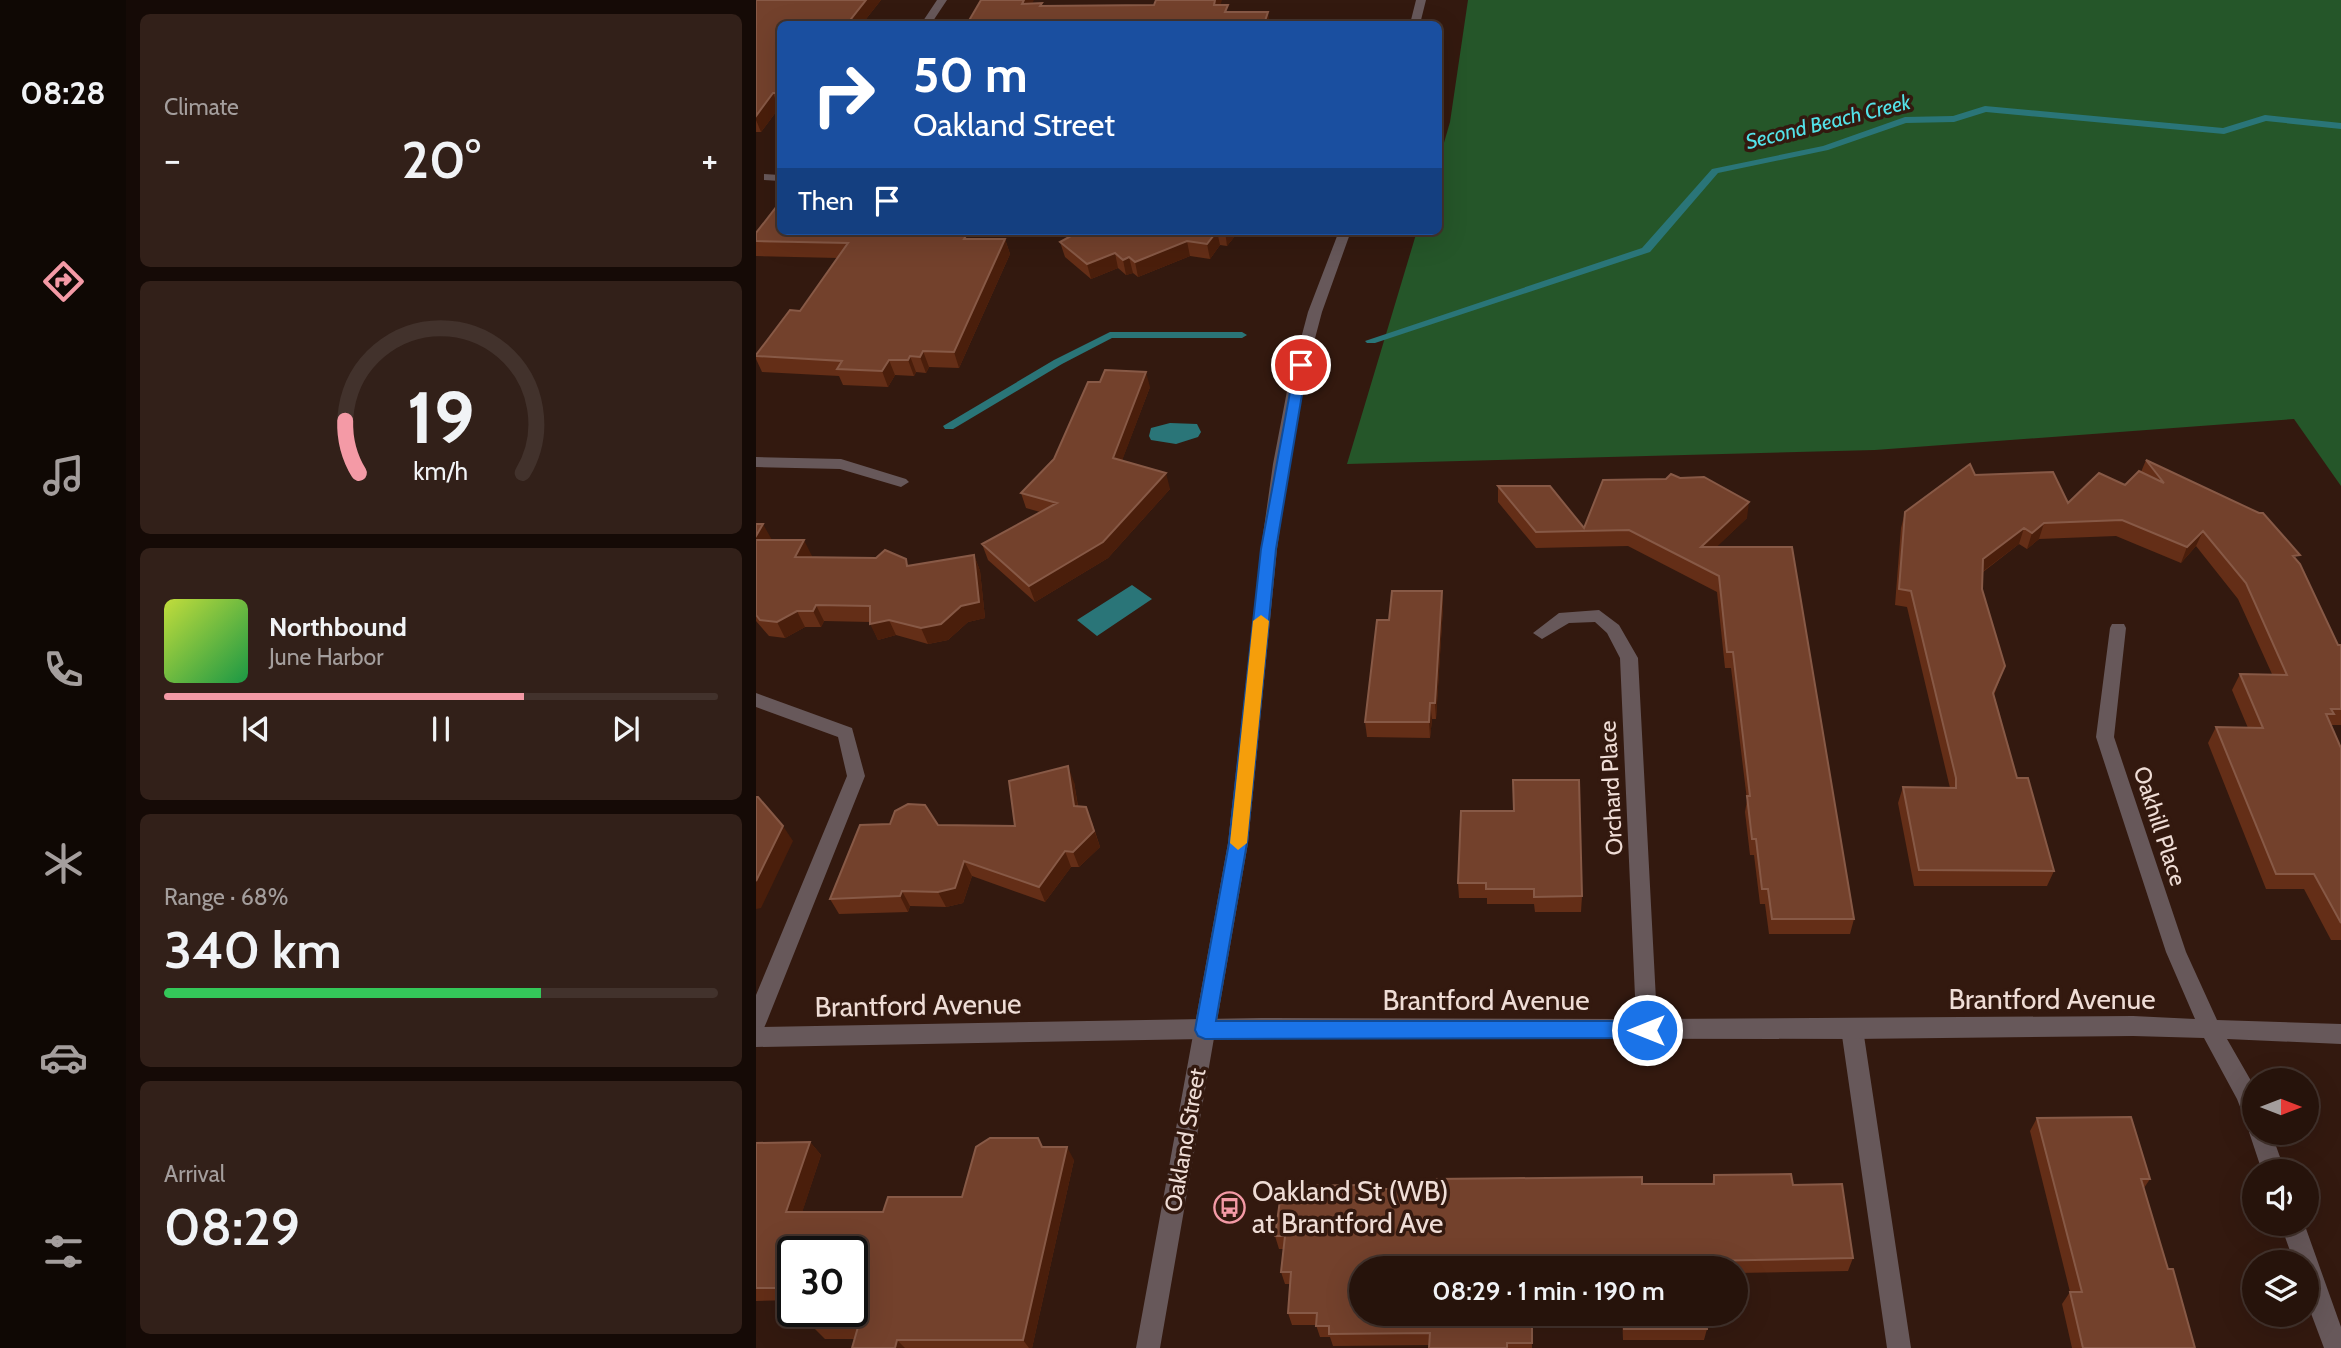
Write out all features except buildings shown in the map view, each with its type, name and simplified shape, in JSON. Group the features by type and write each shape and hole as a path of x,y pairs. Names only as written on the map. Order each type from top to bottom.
{"street":[{"path":"928,21 942,0"},
{"path":"1416,21 1421,0"},
{"name":"Oakland Street","path":"1148,1348 1238,843 1269,549 1285,439 1315,312 1344,235"},
{"path":"756,462 841,464 901,482"},
{"name":"Orchard Place","path":"1542,633 1565,617 1599,616 1613,629 1629,658 1647,1030"},
{"name":"Oakhill Place","path":"2118,628 2105,737 2176,952 2211,1031 2242,1086"},
{"path":"756,700 846,733 856,776 756,1021"},
{"name":"Brantford Avenue","path":"756,1037 1205,1030 1852,1030 2133,1026 2341,1034"},
{"path":"1852,1030 1899,1348"},
{"path":"2319,1300 2336,1348"}],"green space":[{"path":"1468,0 2341,0 2341,486 2294,419 1875,450 1347,464 1416,235 1442,235 1442,150 1450,122"}],"water":[{"path":"1170,423 1197,424 1201,432 1198,437 1176,444 1151,440 1151,428"},
{"path":"1132,585 1152,599 1097,636 1077,620"}],"waterway":[{"name":"Second Beach Creek","path":"1371,341 1646,250 1715,171 1825,148 1905,120 1954,119 1985,109 2224,131 2265,118 2341,126"},
{"name":"Second Beach Creek","path":"949,426 1110,335 1242,335"}],"slow traffic":[{"path":"1238,843 1261,621"}],"place":[{"name":"Oakland St (WB) at Brantford Ave","path":"1229,1207"}],"route":[{"path":"1301,365 1285,439 1269,549 1238,843 1205,1030 1647,1030"}]}
